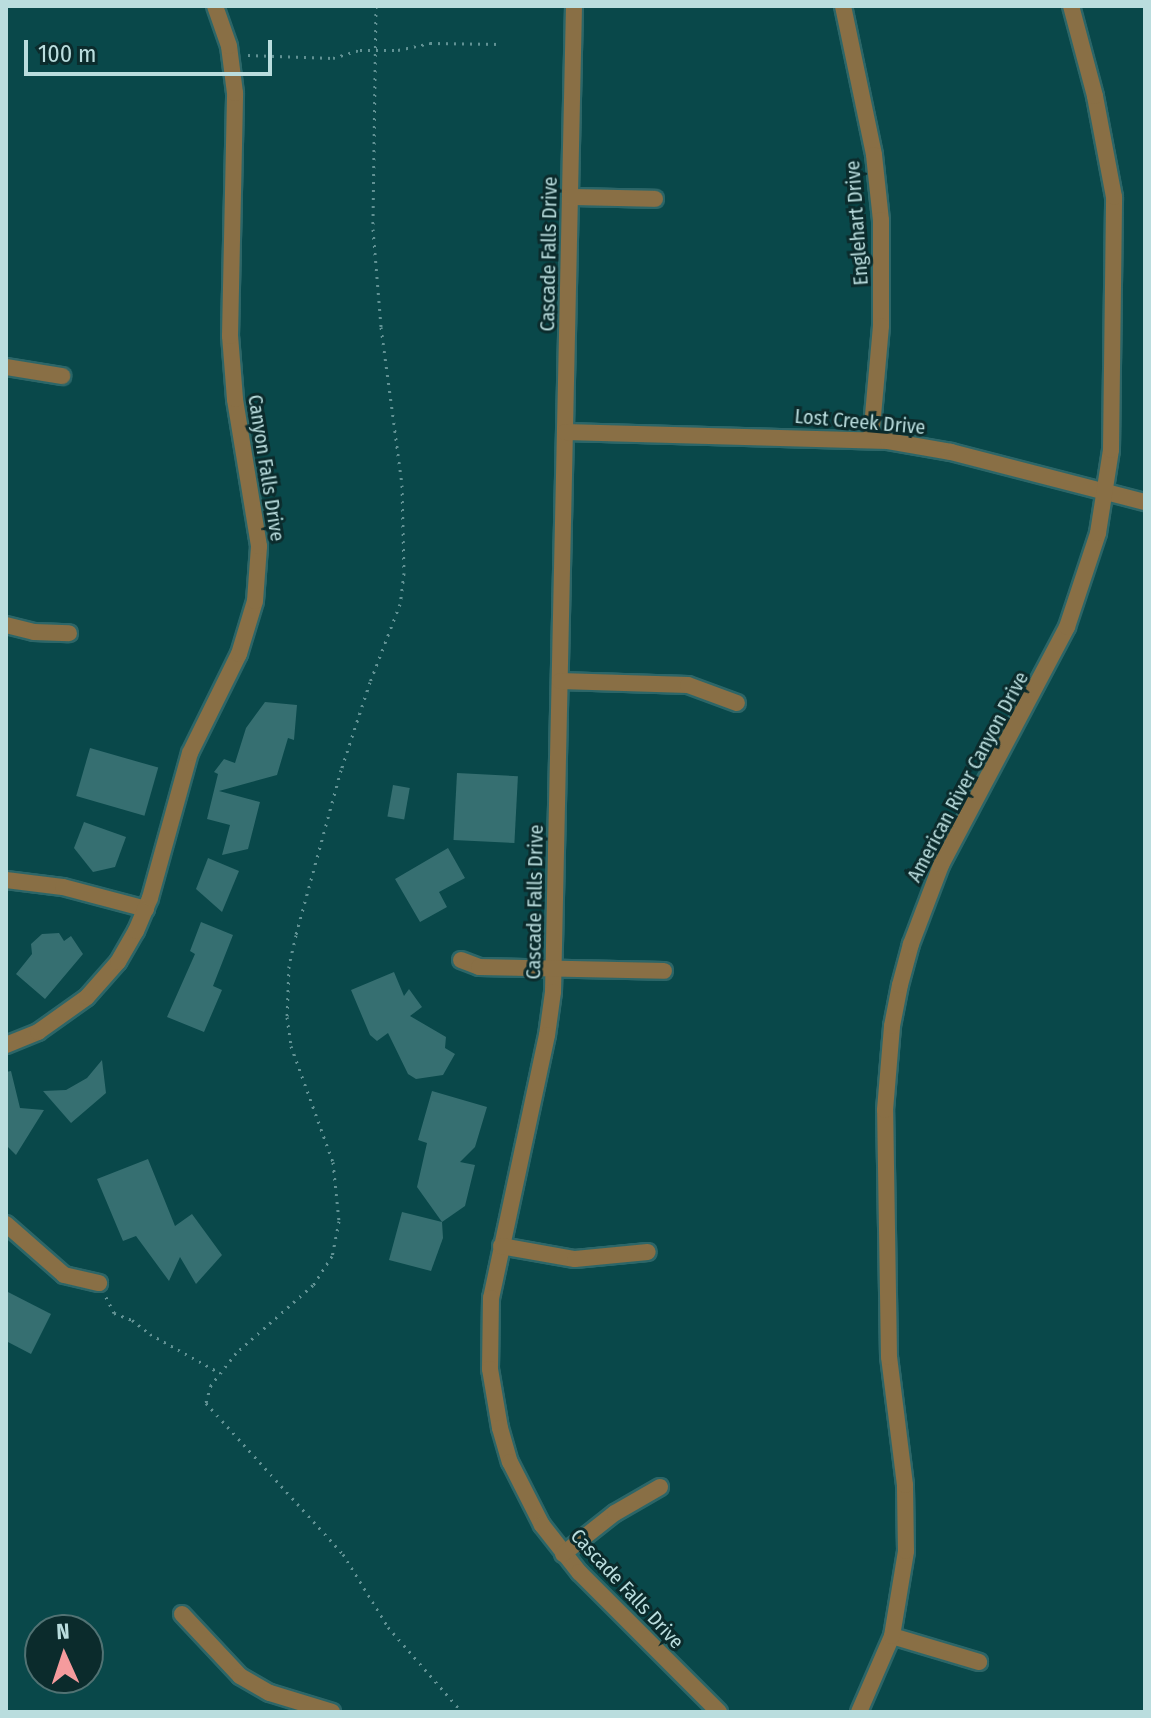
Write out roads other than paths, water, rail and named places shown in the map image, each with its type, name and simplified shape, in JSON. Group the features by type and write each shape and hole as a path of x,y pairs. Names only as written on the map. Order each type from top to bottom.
{"street":[{"name":"Canyon Falls Drive","path":"6,1045 38,1032 87,997 118,962 146,909 190,753 248,628 258,574 255,504 231,368 235,93 231,56 215,6"},
{"name":"Cascade Falls Drive","path":"574,6 554,969 547,1035 501,1246 489,1333 493,1393 503,1439 525,1494 563,1554 719,1712"},
{"name":"Englehart Drive","path":"843,6 874,155 881,220 881,326 871,439"},
{"name":"American River Canyon Drive","path":"859,1712 892,1636 901,1595 907,1525 889,1357 885,1110 892,1026 911,944 925,904 960,828 1067,627 1098,533 1106,492 1114,401 1114,197 1095,96 1071,6"},
{"path":"570,197 655,199"},
{"path":"6,367 62,376"},
{"name":"Lost Creek Drive","path":"565,432 871,439 951,452 1145,502"},
{"path":"6,625 34,632 69,633"},
{"path":"560,681 688,685 737,703"},
{"path":"6,880 63,887 146,909"},
{"path":"461,960 479,967 664,971"},
{"path":"6,1224 64,1275 99,1283"},
{"path":"501,1246 575,1259 648,1252"},
{"path":"563,1554 615,1513 660,1487"},
{"path":"182,1614 227,1665 247,1681 270,1693 332,1712"},
{"path":"892,1636 979,1662"}]}
